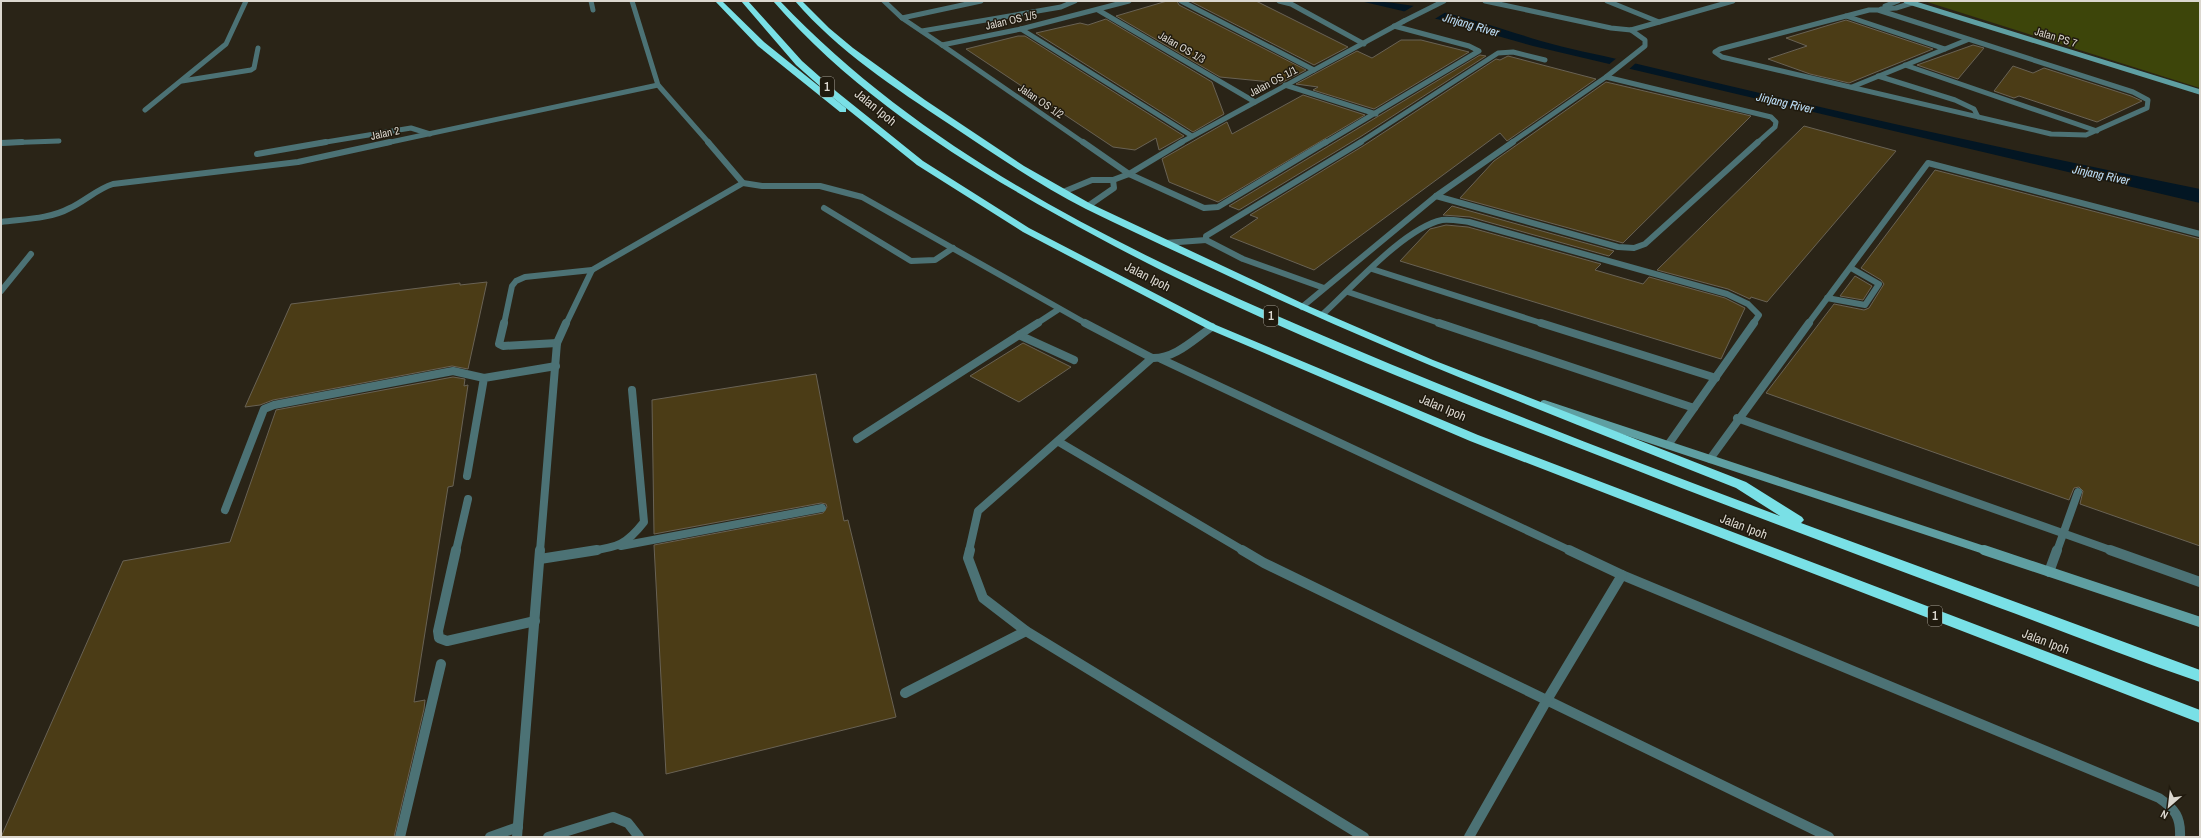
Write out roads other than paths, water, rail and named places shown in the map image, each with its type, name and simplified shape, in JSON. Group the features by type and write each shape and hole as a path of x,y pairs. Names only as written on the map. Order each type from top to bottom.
{"highway":[{"path":"718,1 761,44 828,100 920,163"},
{"name":"Jalan Ipoh","path":"744,1 799,63 834,94 920,163 1026,230 1212,327 1474,438 2200,717"},
{"name":"Jalan Ipoh","path":"776,1 829,56 892,108 1002,180 1106,239 1233,300 1362,357 1562,437 2200,676"},
{"path":"798,1 826,30 850,50 985,145 1088,206 1302,307 1429,362 1741,485 1820,534"},
{"path":"808,1 850,50"}],"street":[{"path":"145,110 226,44 246,1"},
{"path":"591,1 593,10"},
{"path":"632,1 658,85 743,183 760,188 812,185 843,189 869,200 1059,309 1157,358 1622,575 2159,798 2175,809 2181,821 2180,837"},
{"name":"Jalan OS 1/2","path":"885,1 902,18 1129,174 1204,208 1218,207 1376,114 1479,51 1469,46 1394,26"},
{"name":"Jalan OS 1/5","path":"902,18 981,1"},
{"path":"922,31 1061,7 1075,1"},
{"name":"Jalan OS 1/5","path":"942,45 1021,29 1129,1"},
{"path":"1181,1 1314,70"},
{"path":"1279,1 1291,4 1364,44"},
{"path":"1485,1 1612,28 1631,30 1733,1"},
{"path":"1607,1 1659,22"},
{"path":"1881,9 1885,5 1898,1"},
{"name":"Jalan PS 7","path":"1906,1 2200,92"},
{"name":"Jalan OS 1/1","path":"1063,192 1092,180 1113,180 1129,174 1192,136 1285,85 1364,44 1394,26 1443,2"},
{"path":"1881,9 1967,40 2134,92 2148,100 2147,108 2097,131 2086,135 2070,136 1978,117 1722,57 1715,52 1720,49 1869,10 1881,9 1896,8 1912,3"},
{"name":"Jalan OS 1/3","path":"1098,10 1255,102"},
{"path":"1846,16 1945,49"},
{"path":"1021,29 1192,136"},
{"path":"1302,307 1436,196 1613,72 1645,46 1645,40 1631,30"},
{"path":"1852,87 1967,40"},
{"path":"182,81 251,70 254,68 258,48"},
{"path":"1206,240 1206,236 1215,230 1341,155 1498,53 1513,52 1544,60"},
{"path":"1905,65 2097,131"},
{"path":"1878,76 1955,100 1974,109 1978,117"},
{"path":"1436,196 1618,247 1634,248 1645,244 1775,127 1776,122 1771,117 1606,77"},
{"name":"Jalan 2","path":"1,222 64,211 76,206 100,188 113,184 298,162 658,85"},
{"path":"1285,85 1376,114"},
{"path":"258,154 411,128 430,134"},
{"path":"1,143 59,141"},
{"path":"1710,459 1764,381 1928,163 2200,234"},
{"path":"1088,206 1114,188 1113,180"},
{"path":"490,837 518,832 557,343 587,277 592,270 660,230 720,199 743,183"},
{"path":"824,208 911,261 935,260 953,248"},
{"path":"1322,316 1372,269 1423,227 1439,220 1454,220 1485,226 1727,294 1748,304 1759,315 1668,445"},
{"path":"1165,243 1206,240 1226,252 1324,288"},
{"path":"1,291 31,254"},
{"path":"1827,298 1865,305 1879,284 1850,268"},
{"path":"1372,269 1716,378"},
{"path":"557,343 503,346 499,344 512,286 516,281 524,277 592,270"},
{"path":"1348,292 1694,408"},
{"path":"857,439 1059,309"},
{"path":"1212,327 1173,354 1157,358 978,511 968,558 983,598 1026,631 1364,837"},
{"path":"1019,335 1074,360"},
{"path":"225,510 264,409 274,405 453,371 484,378 556,366"},
{"path":"467,476 484,378"},
{"path":"1486,384 2200,622"},
{"path":"618,547 636,532 644,522 632,390"},
{"path":"1737,418 2200,582"},
{"path":"1058,442 1264,563 1829,837"},
{"path":"2049,572 2078,492"},
{"path":"468,499 438,631 438,638 447,641 535,621"},
{"path":"540,559 618,547 822,508"},
{"path":"1468,837 1547,700 1622,575"},
{"path":"905,693 1026,631"},
{"path":"400,837 441,664"},
{"path":"548,837 613,817 628,823 639,837"}],"water":[{"name":"Jinjang River","path":"1360,1 1406,5 1452,14 1562,47 1912,128 2200,189 2200,203 1533,46 1441,20"}]}
